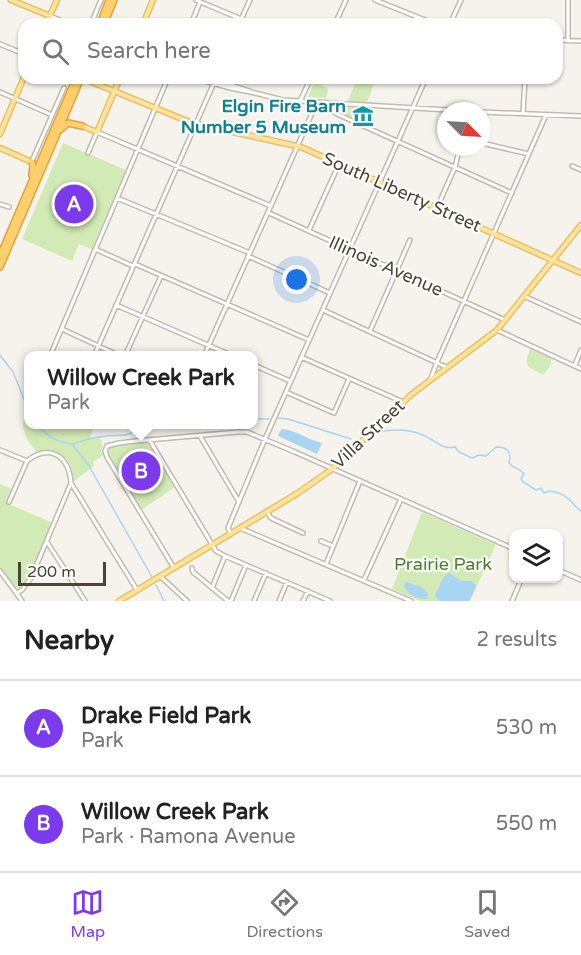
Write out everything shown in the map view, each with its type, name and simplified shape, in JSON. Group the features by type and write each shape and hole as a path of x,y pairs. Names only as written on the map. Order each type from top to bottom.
{"highway":[{"path":"104,18 110,0"},
{"path":"0,267 76,85"},
{"path":"0,256 76,85"},
{"path":"57,133 68,123 81,126"},
{"path":"23,204 24,194 33,172 32,162"}],"main road":[{"path":"11,0 50,16 57,0"},
{"path":"146,18 153,0"},
{"path":"0,134 21,84"},
{"name":"South Liberty Street","path":"97,84 196,124 297,146 581,273"},
{"path":"81,126 97,132 117,84"},
{"path":"0,148 32,162"},
{"name":"Villa Street","path":"119,601 309,486 332,469 431,378 497,330 581,225"}],"street":[{"path":"94,18 101,0"},
{"path":"242,18 250,0"},
{"path":"338,18 346,0"},
{"path":"375,0 420,18"},
{"path":"453,18 461,0"},
{"path":"568,0 568,41"},
{"path":"193,18 199,1 240,18"},
{"path":"50,16 55,18"},
{"path":"563,41 581,41"},
{"path":"0,44 18,52"},
{"path":"52,351 165,84"},
{"path":"96,351 214,84"},
{"path":"228,84 279,99 437,109"},
{"path":"300,101 308,84"},
{"path":"231,534 228,528 265,439 423,84"},
{"path":"523,114 525,84"},
{"path":"32,162 64,88"},
{"path":"0,92 52,115"},
{"path":"316,102 512,193"},
{"path":"206,351 316,102"},
{"path":"491,112 581,116"},
{"path":"431,378 546,115"},
{"path":"88,153 97,132 271,206"},
{"path":"491,145 529,154"},
{"path":"437,208 458,156"},
{"path":"309,230 339,164"},
{"path":"572,166 581,170"},
{"path":"117,198 330,292"},
{"path":"0,204 9,207"},
{"name":"Illinois Avenue","path":"268,212 505,320"},
{"path":"370,331 410,240"},
{"path":"95,249 309,340"},
{"path":"126,351 161,276"},
{"path":"524,296 581,322"},
{"path":"117,305 222,351"},
{"path":"322,310 447,367"},
{"path":"61,329 111,351"},
{"path":"497,330 581,369"},
{"path":"574,366 581,350"},
{"path":"301,357 403,402"},
{"path":"258,366 290,381"},
{"path":"286,392 334,413 349,379"},
{"path":"175,569 107,457 105,448 109,445 243,432 265,439 509,547"},
{"path":"199,436 239,502"},
{"path":"150,440 218,553 328,601"},
{"path":"0,450 27,461"},
{"path":"9,502 27,461 38,454 58,456 67,464 71,483 137,590"},
{"path":"326,564 360,481"},
{"path":"17,593 31,578 71,483"},
{"path":"364,580 401,500"},
{"path":"267,511 273,519 303,533"},
{"path":"240,528 364,580 399,599 411,601"},
{"path":"47,541 85,601"},
{"path":"321,541 333,546"},
{"path":"212,588 225,556"},
{"path":"192,568 212,588 230,601 246,565"},
{"path":"0,571 22,601"},
{"path":"563,572 581,580"},
{"path":"254,601 266,573"},
{"path":"161,577 187,601"},
{"path":"279,601 287,582"},
{"path":"512,601 520,583"},
{"path":"303,601 308,591"}],"green space":[{"path":"314,84 321,84 328,90 326,98 308,97"},
{"path":"355,84 374,84 367,102 348,100"},
{"path":"327,106 353,106 354,113 350,117"},
{"path":"63,143 126,170 92,249 79,244 72,261 22,239"},
{"path":"530,349 551,358 551,365 543,375 529,367 526,361"},
{"path":"24,419 24,429 93,429 90,437 100,438 103,445 101,452 104,455 93,462 94,466 73,482 71,467 66,458 48,452 38,453 24,433 23,425"},
{"path":"142,442 149,444 175,487 141,510 107,453 109,447"},
{"path":"0,484 12,489 6,503 53,523 28,579 20,589 15,588 0,568"},
{"name":"Prairie Park","path":"422,512 496,545 470,601 420,601 392,589"}],"water":[{"path":"282,429 322,443 317,454 278,436"},
{"path":"449,573 461,581 471,581 475,584 476,587 469,601 439,601 436,597 435,594 442,580"},
{"path":"407,582 424,589 428,594 427,599 420,599 410,594 404,586"}],"waterway":[{"path":"0,355 13,372 24,399"},
{"path":"277,418 288,419 351,439"},
{"path":"258,419 269,419"},
{"path":"42,429 53,438 72,444 89,466 152,577"},
{"path":"73,444 97,437 128,434 137,429"},
{"path":"377,432 395,430 413,432 443,446 455,447 459,452 472,458 479,455 486,456 496,447 504,448 509,453 509,463 524,474 522,481 536,490 541,488 544,493 550,491 563,495 581,511"},
{"path":"156,585 164,601"}],"place":[{"name":"Elgin Fire Barn Number 5 Museum","path":"363,116"},
{"name":"Drake Field Park","path":"74,204"},
{"name":"Willow Creek Park","path":"141,471"}]}
